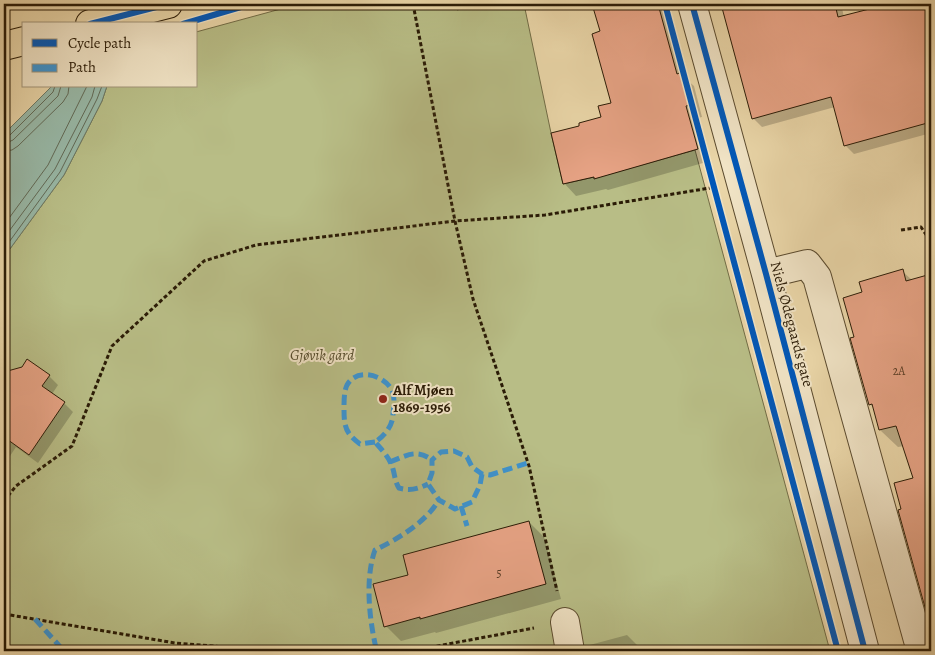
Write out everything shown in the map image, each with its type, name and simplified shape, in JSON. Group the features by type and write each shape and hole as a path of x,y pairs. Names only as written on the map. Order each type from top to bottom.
{"main road":[{"path":"98,22 164,5"}],"street":[{"name":"Niels Ødegaards gate","path":"692,4 766,274 865,651"},
{"path":"766,274 806,264 817,277 921,651"},
{"path":"565,622 570,651"}],"path":[{"path":"4,614 175,642 274,651 432,648 565,622 529,466 473,299 455,221 413,4"},
{"path":"4,501 16,486 72,446 112,346 204,261 256,245 455,221 545,214 713,188"},
{"path":"902,230 921,227 931,242"}],"green space":[{"name":"Gjøvik gård","path":"299,4 451,4 457,10 481,4 524,4 563,184 595,178 695,150 830,651 4,651 4,257 64,175 102,101 106,88 198,88 198,31"}],"water":[{"path":"50,88 106,88 102,101 64,175 4,257 4,134"}],"pier":[{"path":"57,4 122,4 119,22 56,22"}],"building":[{"path":"592,4 658,4 677,74 682,72 691,105 686,106 698,149 594,179 594,177 563,184 551,133 579,126 579,123 601,117 598,106 611,103 592,34 600,31"},
{"path":"721,4 835,4 838,17 889,4 931,4 931,122 844,146 831,97 752,119"},
{"path":"903,269 906,281 931,274 931,629 898,510 901,509 894,483 913,478 896,426 879,430 872,404 869,405 850,338 854,337 843,298 862,292 859,282"},
{"path":"27,359 50,375 42,386 65,402 29,455 4,437 4,372 22,367"},
{"path":"529,521 546,584 420,619 420,617 384,627 373,584 408,575 403,555"}],"marked path":[{"path":"375,442 360,444 346,429 344,414 345,390 351,379 357,376 370,375 377,377 383,380 393,392 392,422 382,437 375,442 390,461 399,488 414,489 428,484"},
{"path":"482,474 480,485 472,502 455,509 439,500 428,484 432,473 432,460 441,452 454,451 467,457 472,467 482,474 490,475 528,463"},
{"path":"390,462 411,454 421,454 432,460"},
{"path":"376,648 371,624 369,598 370,573 375,550 393,541 419,523 439,500"},
{"path":"461,506 467,526"},
{"path":"35,619 64,651"}],"cycle path":[{"path":"98,22 168,4"},
{"path":"190,22 251,4"},
{"path":"665,4 838,651"},
{"path":"692,4 766,274 865,651"}],"place":[{"name":"Alf Mjøen 1869-1956","path":"383,399"}]}
